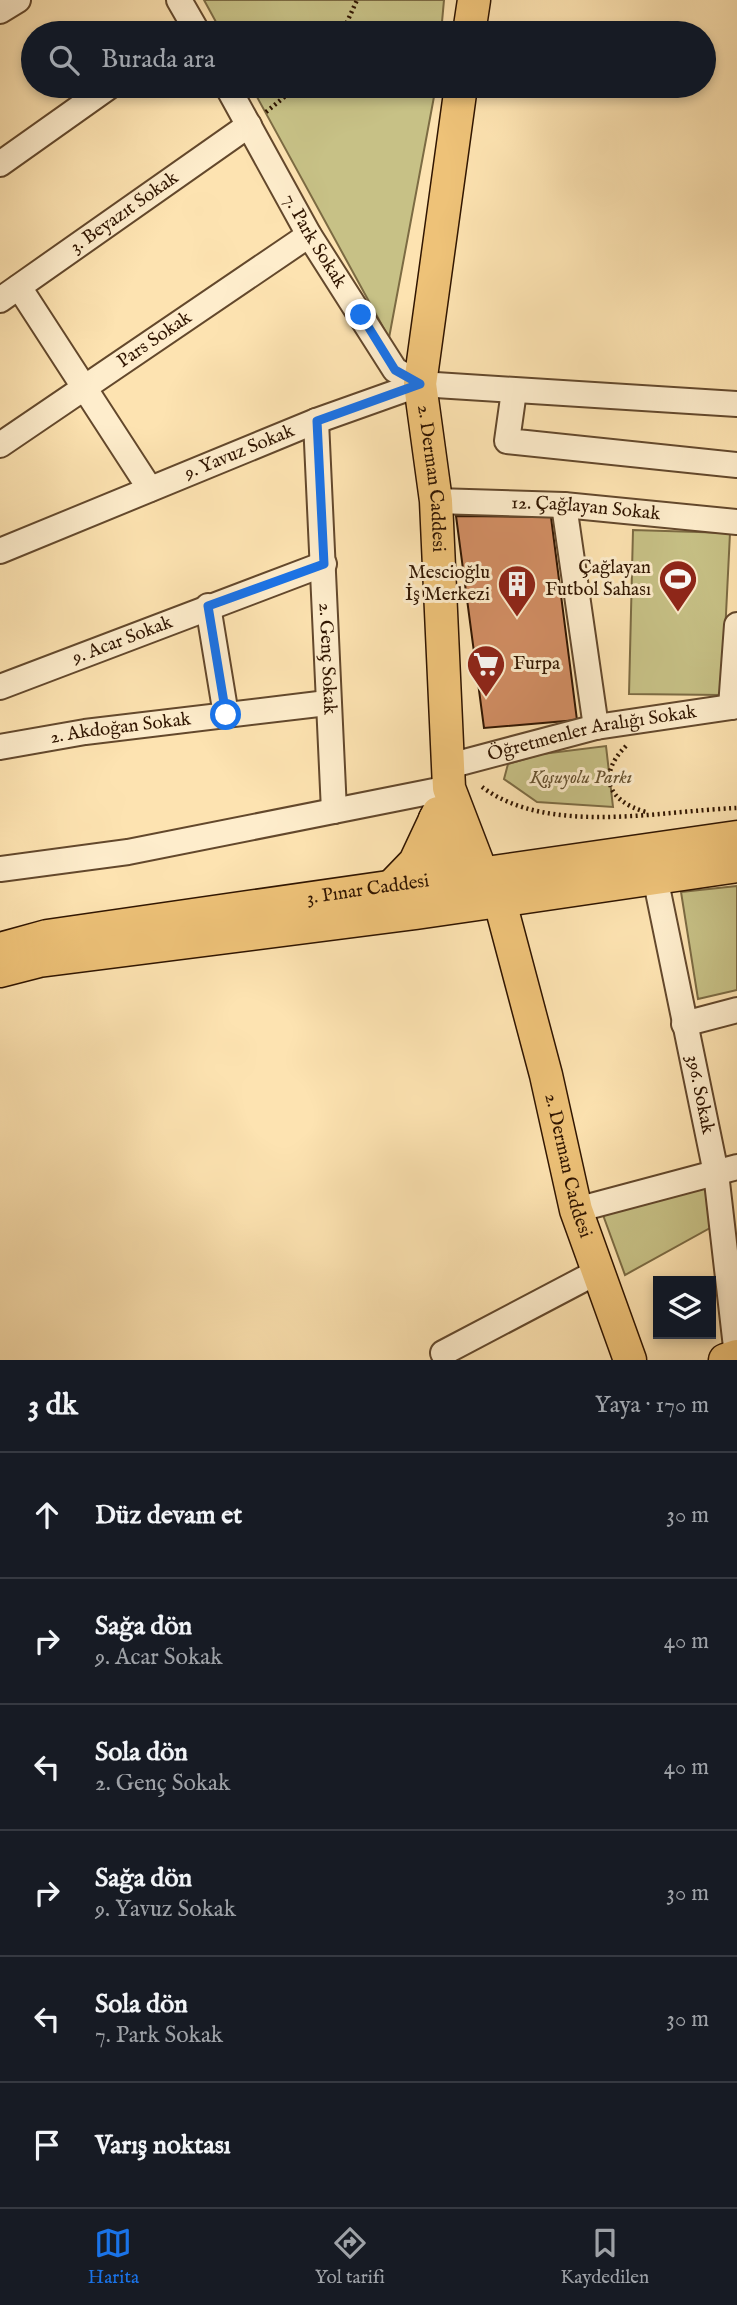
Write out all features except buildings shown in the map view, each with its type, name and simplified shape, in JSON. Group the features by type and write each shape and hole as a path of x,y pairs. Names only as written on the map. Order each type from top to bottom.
{"main road":[{"path":"471,21 474,0"},
{"name":"2. Derman Caddesi","path":"449,777 436,501 420,384 459,98"},
{"path":"388,890 403,878 415,862 435,819 449,777"},
{"path":"449,777 475,829 495,850 524,867"},
{"path":"449,777 482,874 486,903"},
{"path":"435,819 448,879 486,903"},
{"name":"3. Pınar Caddesi","path":"0,949 47,936 388,890 524,867 737,837"},
{"name":"3. Pınar Caddesi","path":"0,971 39,961 416,913 737,866"},
{"name":"2. Derman Caddesi","path":"486,903 490,924 515,970 546,1075 576,1210 630,1360"},
{"path":"725,1360 737,1356"}],"street":[{"path":"0,11 18,0"},
{"path":"179,0 188,21"},
{"path":"0,164 93,98"},
{"name":"7. Park Sokak","path":"234,98 309,235 395,370 420,384"},
{"name":"3. Beyazıt Sokak","path":"10,294 249,125"},
{"name":"Pars Sokak","path":"0,446 309,235"},
{"path":"10,294 85,387 150,489"},
{"name":"9. Yavuz Sokak","path":"0,551 317,421 420,384 737,404"},
{"path":"514,391 507,441 737,465"},
{"name":"2. Genç Sokak","path":"317,421 327,703 334,811"},
{"name":"12. Çağlayan Sokak","path":"436,501 564,505 737,522"},
{"path":"564,505 596,727"},
{"name":"9. Acar Sokak","path":"0,687 324,564"},
{"path":"208,606 226,715"},
{"path":"734,706 737,625"},
{"name":"2. Akdoğan Sokak","path":"0,747 85,732 327,703"},
{"name":"Öğretmenler Aralığı Sokak","path":"0,869 128,852 334,811 449,777 596,727 734,706"},
{"name":"396. Sokak","path":"655,877 684,1024 726,1170 737,1356"},
{"path":"684,1024 737,1010"},
{"path":"576,1210 726,1170"},
{"path":"443,1353 597,1272"}],"path":[{"path":"347,21 357,0"},
{"path":"249,125 283,98"},
{"path":"631,742 611,763 607,775 610,786 632,808 649,813"},
{"path":"482,787 498,799 524,810 593,818 737,808"}],"green space":[{"path":"204,0 444,0 442,21 215,21"},
{"path":"258,98 434,98 389,338"},
{"name":"Çağlayan Futbol Sahası","path":"633,530 730,533 722,695 629,694"},
{"name":"Koşuyolu Parkı","path":"606,746 613,807 537,802 504,779 508,764 542,754"},
{"path":"737,886 737,990 698,999 681,892"},
{"path":"710,1183 719,1223 625,1275 603,1215"}],"place":[{"name":"Çağlayan Futbol Sahası","path":"678,613"},
{"name":"Mescioğlu İş Merkezi","path":"517,618"},
{"name":"Furpa","path":"486,698"}],"route":[{"path":"226,715 208,606 324,564 317,421 420,384 395,370 361,315"}]}
